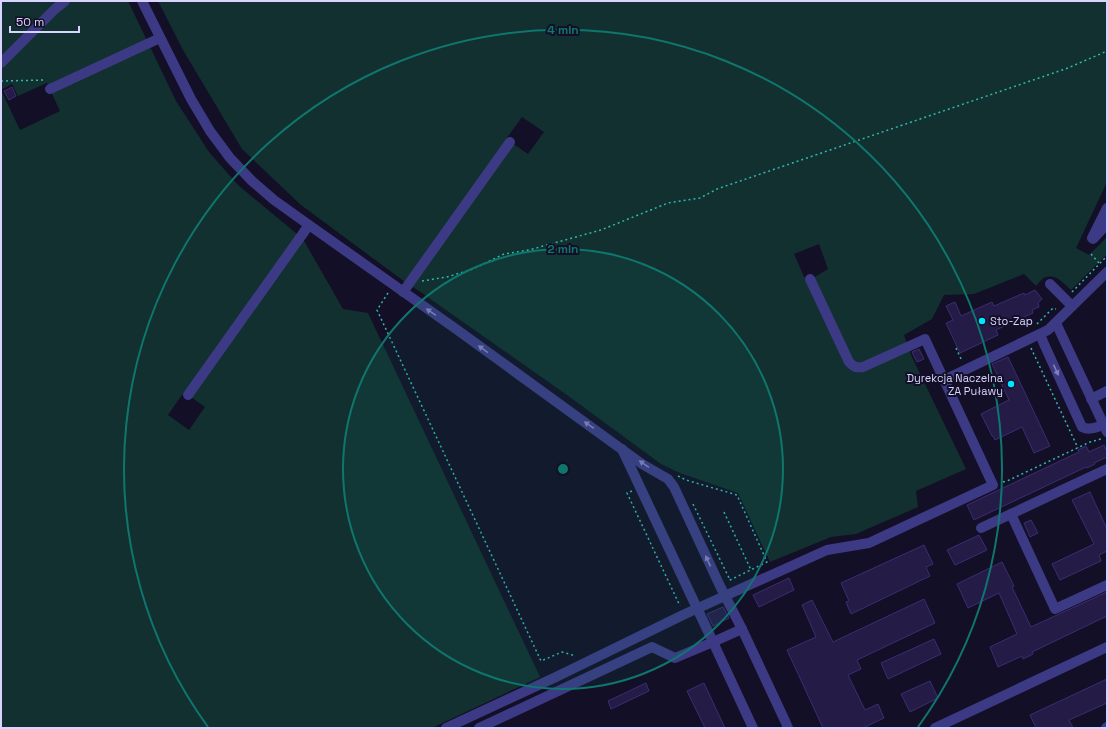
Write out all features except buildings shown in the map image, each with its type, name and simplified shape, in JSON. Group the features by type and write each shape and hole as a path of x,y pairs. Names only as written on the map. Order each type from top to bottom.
{"street":[{"path":"1,63 55,9 66,1"},
{"path":"142,1 191,99 210,130 230,158 257,185 274,200 621,447 642,464 668,479 674,487 788,728"},
{"path":"48,85 160,38"},
{"path":"405,294 412,280 510,142"},
{"path":"1107,208 1092,238 1093,239 1107,224"},
{"path":"188,395 309,225"},
{"path":"944,380 1037,331 1048,330 1056,323 1070,304 1105,269"},
{"path":"446,728 697,609 827,550 869,543 993,485 925,339 863,367 857,368 853,366 849,362 810,279"},
{"path":"1050,284 1070,304"},
{"path":"1037,331 1082,427 1086,429 1105,430 1056,323"},
{"path":"1091,399 1107,392"},
{"path":"621,447 752,728"},
{"path":"981,528 1107,469"},
{"path":"1011,514 1055,609 1107,585"},
{"path":"479,728 652,647 675,658 742,629"},
{"path":"935,728 1107,647"}],"path":[{"path":"412,280 420,281 447,277 473,269 504,254 530,250 600,230 668,203 700,198 717,189 1068,68 1107,52"},
{"path":"1,81 48,85"},
{"path":"1091,254 1105,269"},
{"path":"394,285 376,310 541,661 562,652 576,657"},
{"path":"1037,331 1052,308 1060,311 1070,304"},
{"path":"1029,344 1078,448"},
{"path":"956,348 964,365"},
{"path":"993,485 1008,481 1078,448 1090,442 1105,430"},
{"path":"672,473 686,480 737,495 767,562 720,586"},
{"path":"640,487 627,493 681,608"},
{"path":"693,504 730,580"},
{"path":"724,512 751,570"}],"green space":[{"path":"1,1 128,1 176,101 209,152 238,185 303,239 343,309 368,313 540,677 432,728 1,728","holes":["47,83 60,111 20,130 1,90 12,84 18,96","184,392 205,407 189,430 168,415"]},
{"path":"158,1 1107,1 1107,182 1076,248 1089,255 1107,237 1107,254 1071,290 1053,276 1042,279 1036,286 1024,274 974,294 944,295 932,319 904,335 911,355 966,469 916,491 918,507 856,534 831,537 770,562 738,493 680,473 661,464 567,395 405,282 301,205 242,149 183,50","holes":["522,117 544,132 528,154 506,139","819,244 828,269 806,281 794,254"]}],"place":[{"name":"Sto-Zap","path":"982,321"},
{"name":"Dyrekcja Naczelna ZA Puławy","path":"1011,384"}]}
